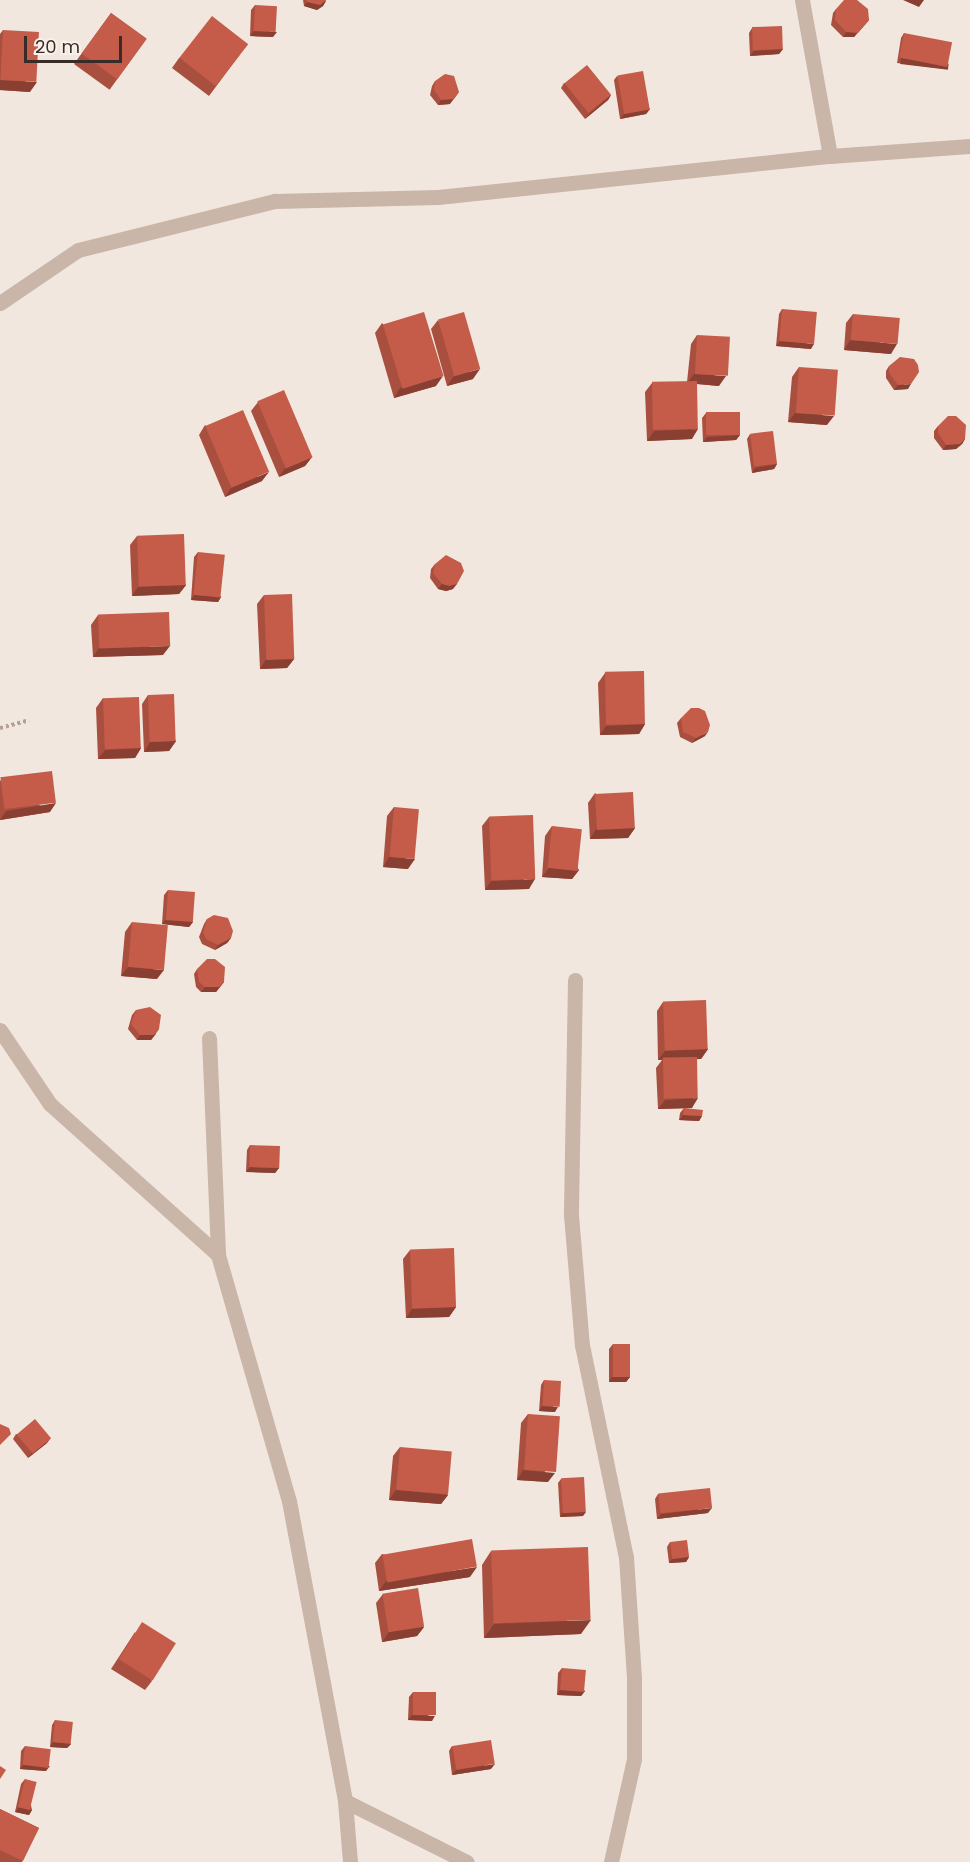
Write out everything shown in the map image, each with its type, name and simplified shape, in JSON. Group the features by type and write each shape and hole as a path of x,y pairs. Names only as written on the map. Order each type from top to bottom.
{"street":[{"path":"802,0 830,156"},
{"path":"0,303 78,250 275,201 438,197 830,156 970,146"},
{"path":"575,981 572,1227 582,1345 626,1557 634,1679 634,1759 611,1862"},
{"path":"0,1030 50,1104 218,1255"},
{"path":"209,1038 218,1255 289,1501 345,1801 350,1862"},
{"path":"345,1801 467,1862"}],"path":[{"path":"0,728 28,720"}],"building":[{"path":"307,0 326,0 320,5 307,2"},
{"path":"844,0 857,0 868,9 869,20 858,33 846,32 835,20 836,9"},
{"path":"255,5 277,6 276,32 254,31"},
{"path":"111,13 147,39 117,79 82,53"},
{"path":"212,16 248,44 216,86 179,58"},
{"path":"782,26 783,49 753,50 752,27"},
{"path":"3,30 39,32 36,82 0,80"},
{"path":"904,33 952,42 947,67 899,58"},
{"path":"587,65 611,95 588,113 564,83"},
{"path":"643,71 650,109 624,114 617,76"},
{"path":"445,74 454,76 459,92 454,99 441,100 434,90 435,81"},
{"path":"782,309 817,312 814,344 779,341"},
{"path":"424,312 444,376 402,389 383,325"},
{"path":"464,312 480,369 454,376 438,319"},
{"path":"853,314 900,318 898,344 851,340"},
{"path":"697,335 730,337 728,376 695,374"},
{"path":"900,357 914,359 918,365 919,372 911,384 898,385 889,373 889,366"},
{"path":"799,367 838,370 835,416 796,413"},
{"path":"697,381 698,429 653,430 652,382"},
{"path":"284,390 313,457 286,469 257,401"},
{"path":"243,410 269,472 231,488 205,426"},
{"path":"706,412 740,412 740,435 706,435"},
{"path":"948,416 956,416 966,425 965,439 960,444 946,445 938,433 938,426"},
{"path":"773,431 777,464 754,467 750,434"},
{"path":"184,534 186,585 139,587 137,536"},
{"path":"198,552 225,555 220,598 194,595"},
{"path":"446,555 461,563 464,571 457,584 449,586 442,584 433,573 435,564"},
{"path":"292,594 294,659 266,660 264,595"},
{"path":"169,612 170,646 99,648 98,614"},
{"path":"644,671 645,724 606,725 605,672"},
{"path":"174,694 176,741 150,742 148,695"},
{"path":"139,697 141,748 105,749 103,698"},
{"path":"691,708 705,711 710,725 708,732 696,738 683,732 681,718"},
{"path":"52,771 56,803 4,809 0,777"},
{"path":"633,792 635,828 597,830 595,794"},
{"path":"394,807 419,809 415,859 390,857"},
{"path":"533,815 535,879 491,880 489,817"},
{"path":"552,826 582,829 577,871 548,868"},
{"path":"168,890 195,892 193,922 166,920"},
{"path":"214,915 228,918 233,931 231,938 218,945 206,939 203,932 207,919"},
{"path":"132,922 168,925 164,970 128,967"},
{"path":"207,959 215,959 225,967 224,982 219,987 205,987 199,982 197,969"},
{"path":"706,1000 708,1049 665,1050 663,1002"},
{"path":"150,1007 161,1015 159,1029 154,1035 140,1035 131,1024 136,1010"},
{"path":"697,1057 698,1098 664,1099 663,1058"},
{"path":"684,1108 703,1110 702,1116 683,1115"},
{"path":"250,1145 280,1146 279,1168 249,1167"},
{"path":"454,1248 456,1307 412,1308 410,1250"},
{"path":"613,1344 630,1344 630,1377 613,1377"},
{"path":"544,1380 561,1381 560,1407 543,1406"},
{"path":"528,1414 560,1416 556,1472 524,1470"},
{"path":"35,1419 51,1438 33,1454 17,1434"},
{"path":"0,1424 9,1428 11,1434 0,1445"},
{"path":"400,1447 452,1452 448,1494 396,1490"},
{"path":"584,1477 586,1512 563,1513 561,1478"},
{"path":"710,1488 712,1508 660,1513 658,1493"},
{"path":"472,1539 477,1567 387,1582 382,1555"},
{"path":"687,1540 689,1557 672,1559 670,1542"},
{"path":"588,1547 591,1620 494,1623 491,1550"},
{"path":"418,1588 424,1627 389,1632 382,1594"},
{"path":"142,1622 176,1643 153,1681 119,1659"},
{"path":"562,1668 586,1670 584,1692 560,1690"},
{"path":"413,1692 436,1692 436,1715 413,1715"},
{"path":"55,1720 73,1722 71,1744 53,1742"},
{"path":"491,1740 495,1764 456,1770 452,1746"},
{"path":"25,1746 51,1749 48,1768 23,1765"},
{"path":"0,1766 6,1770 0,1779"},
{"path":"25,1779 37,1782 30,1810 18,1807"},
{"path":"0,1809 39,1828 23,1861 0,1850"}]}
